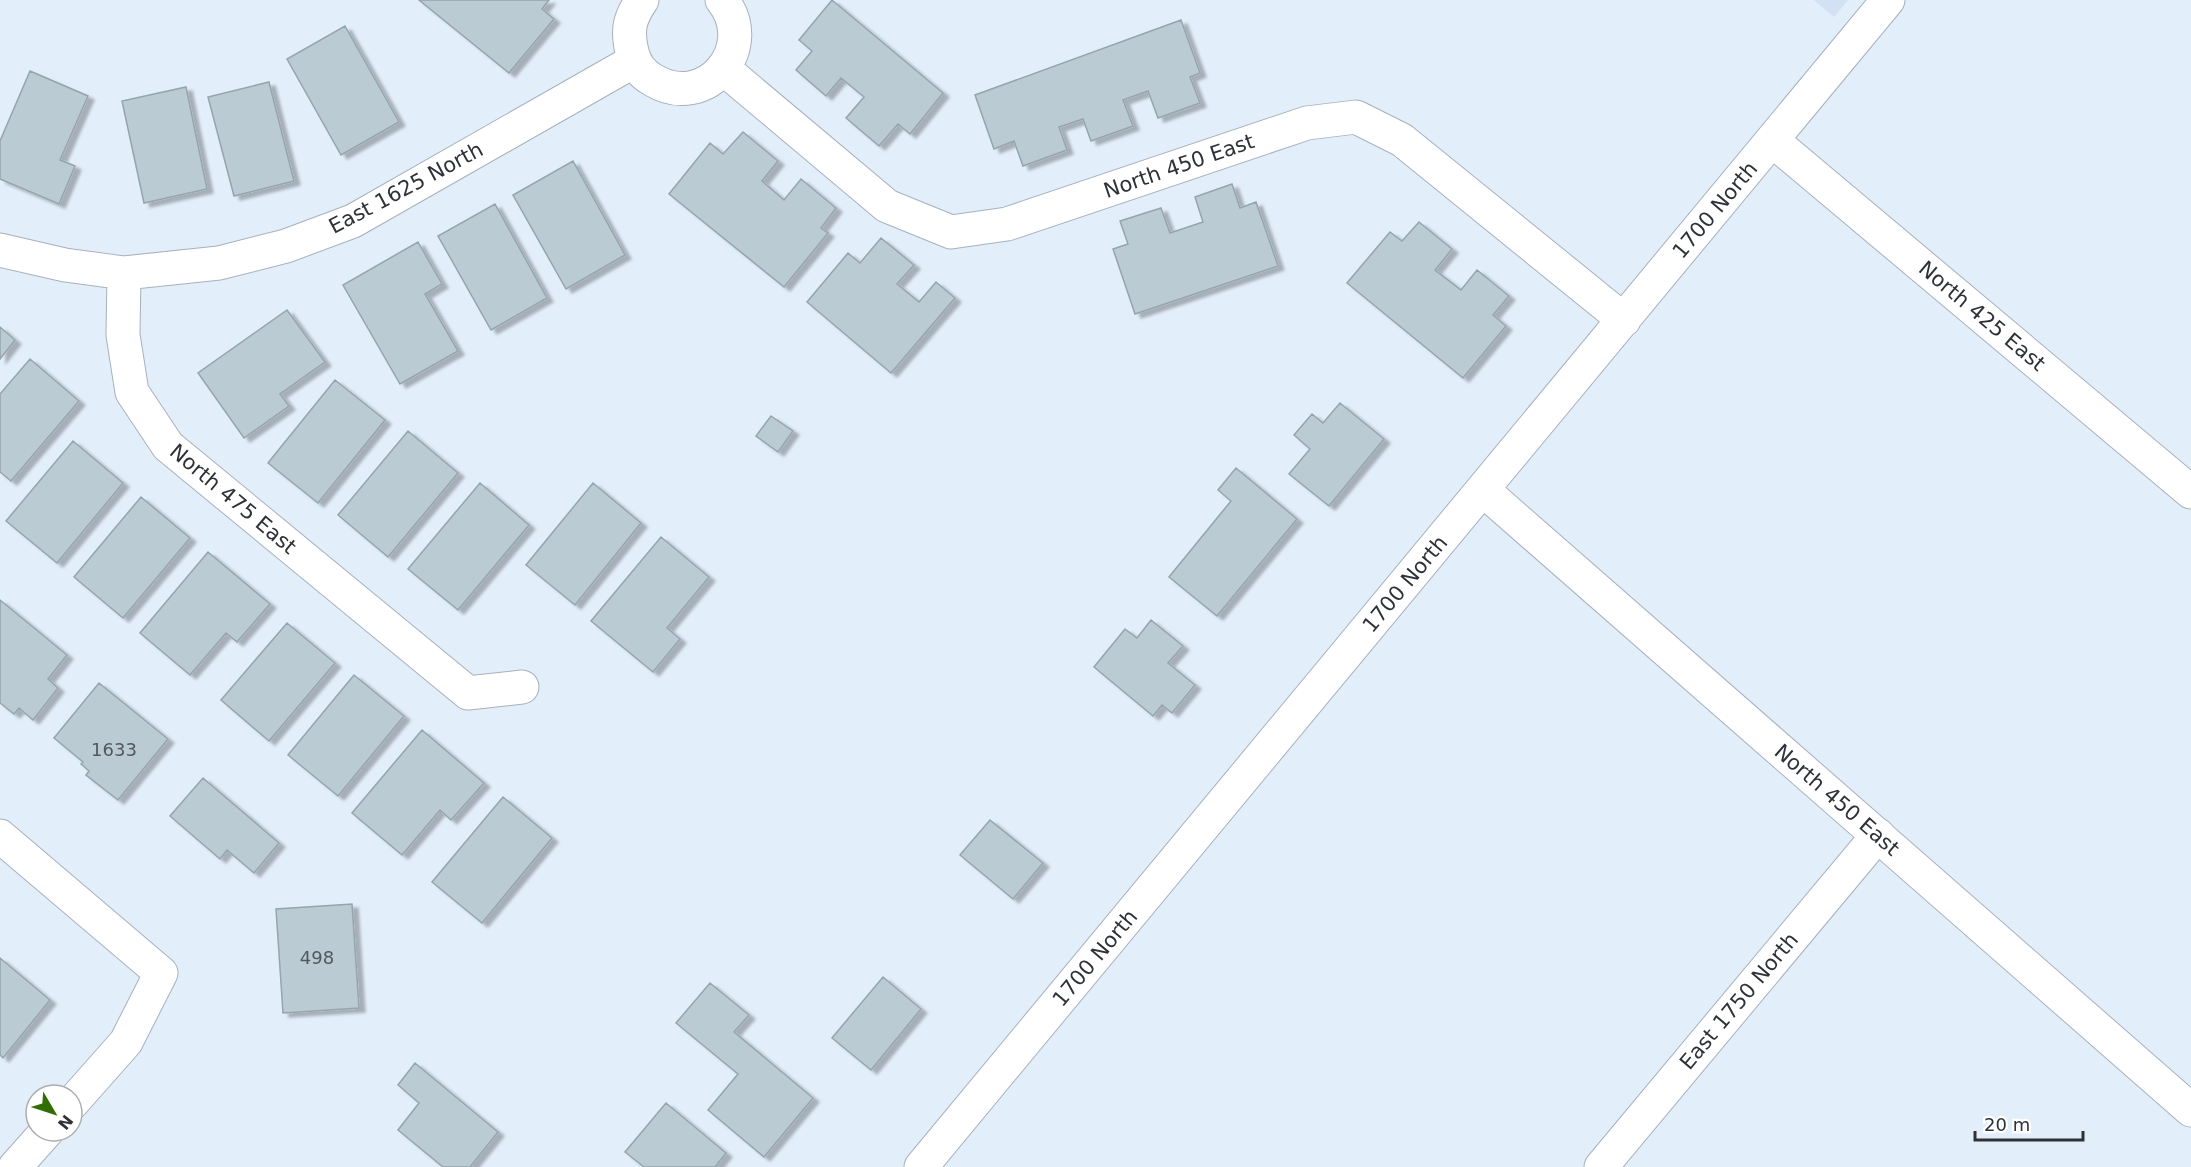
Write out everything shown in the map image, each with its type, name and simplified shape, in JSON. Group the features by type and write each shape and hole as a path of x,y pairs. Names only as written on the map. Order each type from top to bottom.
{"street":[{"path":"642,0 633,13 628,34 634,61 645,75 663,86 681,90 705,84 724,69 733,51 735,27 729,10 722,0"},
{"name":"1700 North","path":"921,1167 1888,0"},
{"name":"East 1625 North","path":"124,273 219,262 286,246 353,221 634,61"},
{"name":"North 450 East","path":"724,69 887,206 951,232 1007,224 1307,123 1356,117 1402,140 1624,320"},
{"name":"North 425 East","path":"1773,141 2191,492"},
{"path":"0,250 65,265 124,273"},
{"name":"North 475 East","path":"124,273 123,335 132,392 168,446 468,693 522,687"},
{"name":"North 450 East","path":"1483,490 2191,1110"},
{"name":"East 1750 North","path":"1601,1167 1878,835"},
{"path":"0,836 161,973 126,1042 84,1089"},
{"path":"15,1167 36,1143"}],"shaded area":[{"path":"1814,0 1848,0 1834,17"}],"building":[{"path":"419,0 549,0 542,9 554,19 509,73"},
{"path":"832,0 943,93 910,134 898,124 879,146 846,118 864,97 841,78 826,96 796,70 812,51 799,40"},
{"path":"1181,20 1200,73 1190,77 1200,103 1158,118 1148,91 1123,100 1133,126 1091,141 1083,119 1059,127 1067,150 1023,166 1014,141 994,149 975,95"},
{"path":"345,26 399,122 341,155 287,59"},
{"path":"30,71 88,96 60,160 75,166 59,204 0,179 0,141"},
{"path":"269,82 294,181 234,196 208,97"},
{"path":"186,87 207,189 144,203 122,101"},
{"path":"743,132 778,161 762,181 784,200 801,179 836,208 821,228 828,233 784,287 669,194 710,143 723,154"},
{"path":"573,161 625,255 566,289 513,195"},
{"path":"1232,184 1240,208 1256,202 1278,266 1135,314 1113,249 1128,244 1120,221 1161,208 1170,233 1203,222 1195,197"},
{"path":"495,204 547,298 491,330 438,236"},
{"path":"1419,222 1452,249 1435,270 1461,290 1477,270 1509,296 1493,315 1506,326 1463,378 1347,283 1390,232 1402,241"},
{"path":"881,238 914,265 897,284 919,302 936,282 955,298 891,373 807,302 848,253 860,263"},
{"path":"418,242 442,284 425,294 458,351 400,384 343,285"},
{"path":"287,310 325,362 280,394 289,406 244,438 198,373"},
{"path":"0,327 15,340 0,359"},
{"path":"30,359 79,401 11,481 0,472 0,394"},
{"path":"335,380 385,420 318,503 268,463"},
{"path":"1340,403 1384,439 1329,506 1289,474 1310,449 1294,435 1312,414 1323,423"},
{"path":"771,416 793,431 778,452 756,436"},
{"path":"408,431 458,473 388,557 338,515"},
{"path":"73,441 123,483 57,563 6,521"},
{"path":"1236,468 1297,519 1217,616 1169,577 1231,501 1218,490"},
{"path":"480,483 529,525 458,610 408,569"},
{"path":"593,483 641,523 575,605 526,565"},
{"path":"141,497 190,538 123,618 74,577"},
{"path":"661,537 709,577 667,628 680,639 653,672 591,621"},
{"path":"208,552 270,604 237,642 226,633 190,675 140,633"},
{"path":"0,600 67,655 48,679 58,688 33,720 19,708 14,714 0,703"},
{"path":"1151,620 1183,646 1168,663 1195,685 1172,713 1162,705 1153,716 1094,667 1125,629 1137,638"},
{"path":"287,623 335,663 269,741 221,700"},
{"path":"354,675 404,716 338,796 288,755"},
{"path":"99,683 168,739 118,800 86,775 89,771 81,764 83,762 54,738"},
{"path":"422,730 484,783 451,820 440,810 402,855 352,813"},
{"path":"203,778 279,843 254,873 227,850 220,859 170,816"},
{"path":"503,797 552,838 482,923 432,882"},
{"path":"990,820 1043,863 1013,899 960,855"},
{"path":"352,904 359,1008 283,1013 276,909"},
{"path":"0,958 50,1000 3,1058 0,1055"},
{"path":"883,977 921,1009 871,1070 832,1038"},
{"path":"710,983 749,1015 734,1032 813,1098 764,1157 708,1110 738,1074 676,1023"},
{"path":"415,1063 498,1132 470,1167 443,1167 398,1130 419,1103 398,1085"},
{"path":"666,1103 726,1153 715,1167 644,1167 625,1152"}]}
